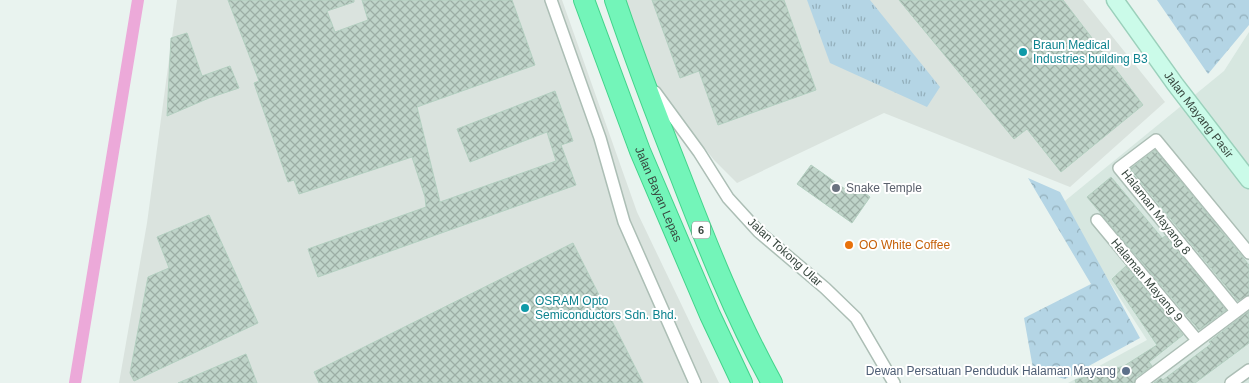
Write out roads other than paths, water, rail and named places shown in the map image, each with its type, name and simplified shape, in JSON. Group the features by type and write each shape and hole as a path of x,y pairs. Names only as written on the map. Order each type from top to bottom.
{"highway":[{"name":"Jalan Bayan Lepas","path":"584,0 640,151 710,315 742,383"},
{"name":"Jalan Bayan Lepas","path":"615,0 640,72 702,232 756,354 772,383"}],"street":[{"path":"551,0 600,138 624,222 695,383"},
{"name":"Jalan Mayang Pasir","path":"1115,0 1175,84 1246,170"},
{"name":"Jalan Tokong Ular","path":"640,72 699,152 728,198 760,232 856,318 894,383"},
{"name":"Halaman Mayang 8","path":"1236,312 1119,168 1156,140 1249,253"},
{"name":"Halaman Mayang 9","path":"1097,220 1197,340"},
{"path":"1140,383 1249,302"},
{"path":"1231,383 1249,370"}],"waterway":[{"path":"75,383 138,0"}],"place":[{"name":"Braun Medical Industries building B3","path":"1023,52"},
{"name":"Snake Temple","path":"836,188"},
{"name":"OO White Coffee","path":"849,245"},
{"name":"OSRAM Opto Semiconductors Sdn. Bhd.","path":"525,308"},
{"name":"Dewan Persatuan Penduduk Halaman Mayang","path":"1126,371"}]}
